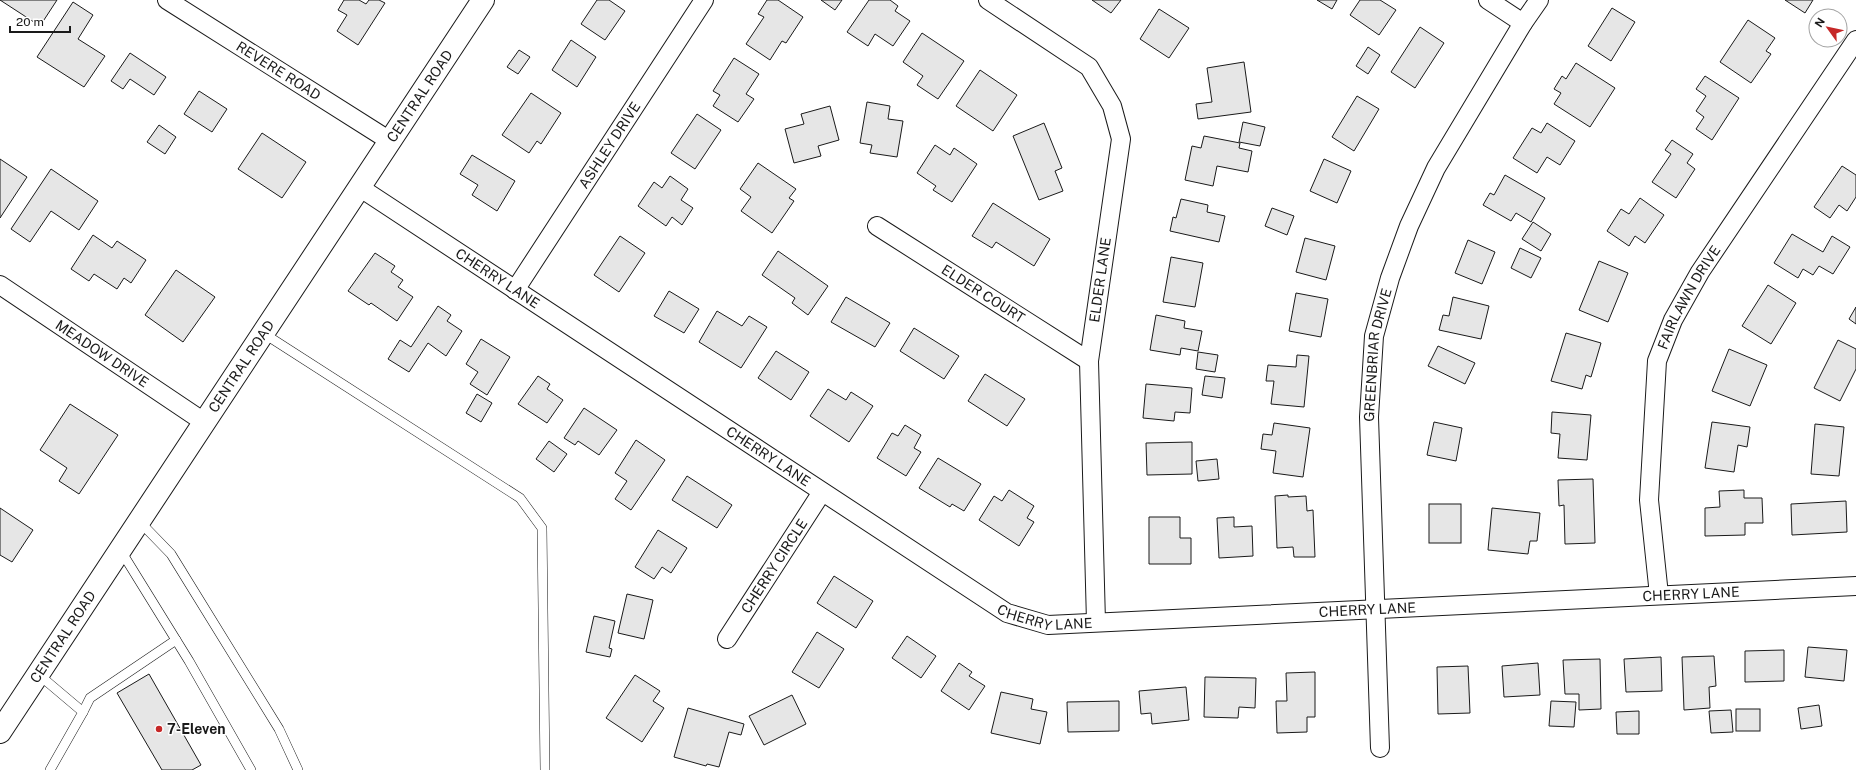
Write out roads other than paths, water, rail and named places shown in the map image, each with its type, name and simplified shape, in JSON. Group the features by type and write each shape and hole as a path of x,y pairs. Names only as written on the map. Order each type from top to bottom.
{"main road":[{"name":"CENTRAL ROAD","path":"0,732 483,0"}],"street":[{"name":"REVERE ROAD","path":"167,0 390,141"},
{"name":"ASHLEY DRIVE","path":"515,290 704,0"},
{"name":"ELDER LANE","path":"988,0 1089,67 1112,106 1121,139 1088,361 1096,622"},
{"path":"1488,0 1523,23"},
{"name":"GREENBRIAR DRIVE","path":"1380,748 1369,417 1374,336 1390,278 1409,226 1436,168 1523,23 1539,0"},
{"name":"FAIRLAWN DRIVE","path":"1660,595 1649,500 1656,361 1673,320 1700,272 1856,40"},
{"name":"CHERRY LANE","path":"359,187 1007,613 1048,625 1856,586"},
{"name":"ELDER COURT","path":"877,226 1088,361"},
{"name":"MEADOW DRIVE","path":"0,285 204,422"},
{"name":"CHERRY CIRCLE","path":"727,639 822,492"}],"lane":[{"path":"263,333 520,498 542,528 545,770"},
{"path":"139,521 170,554 279,729 298,770"},
{"path":"120,550 176,640 251,770"},
{"path":"50,770 90,698 176,640"},
{"path":"38,674 82,712"}],"place":[{"name":"7-Eleven","path":"159,729"}]}
